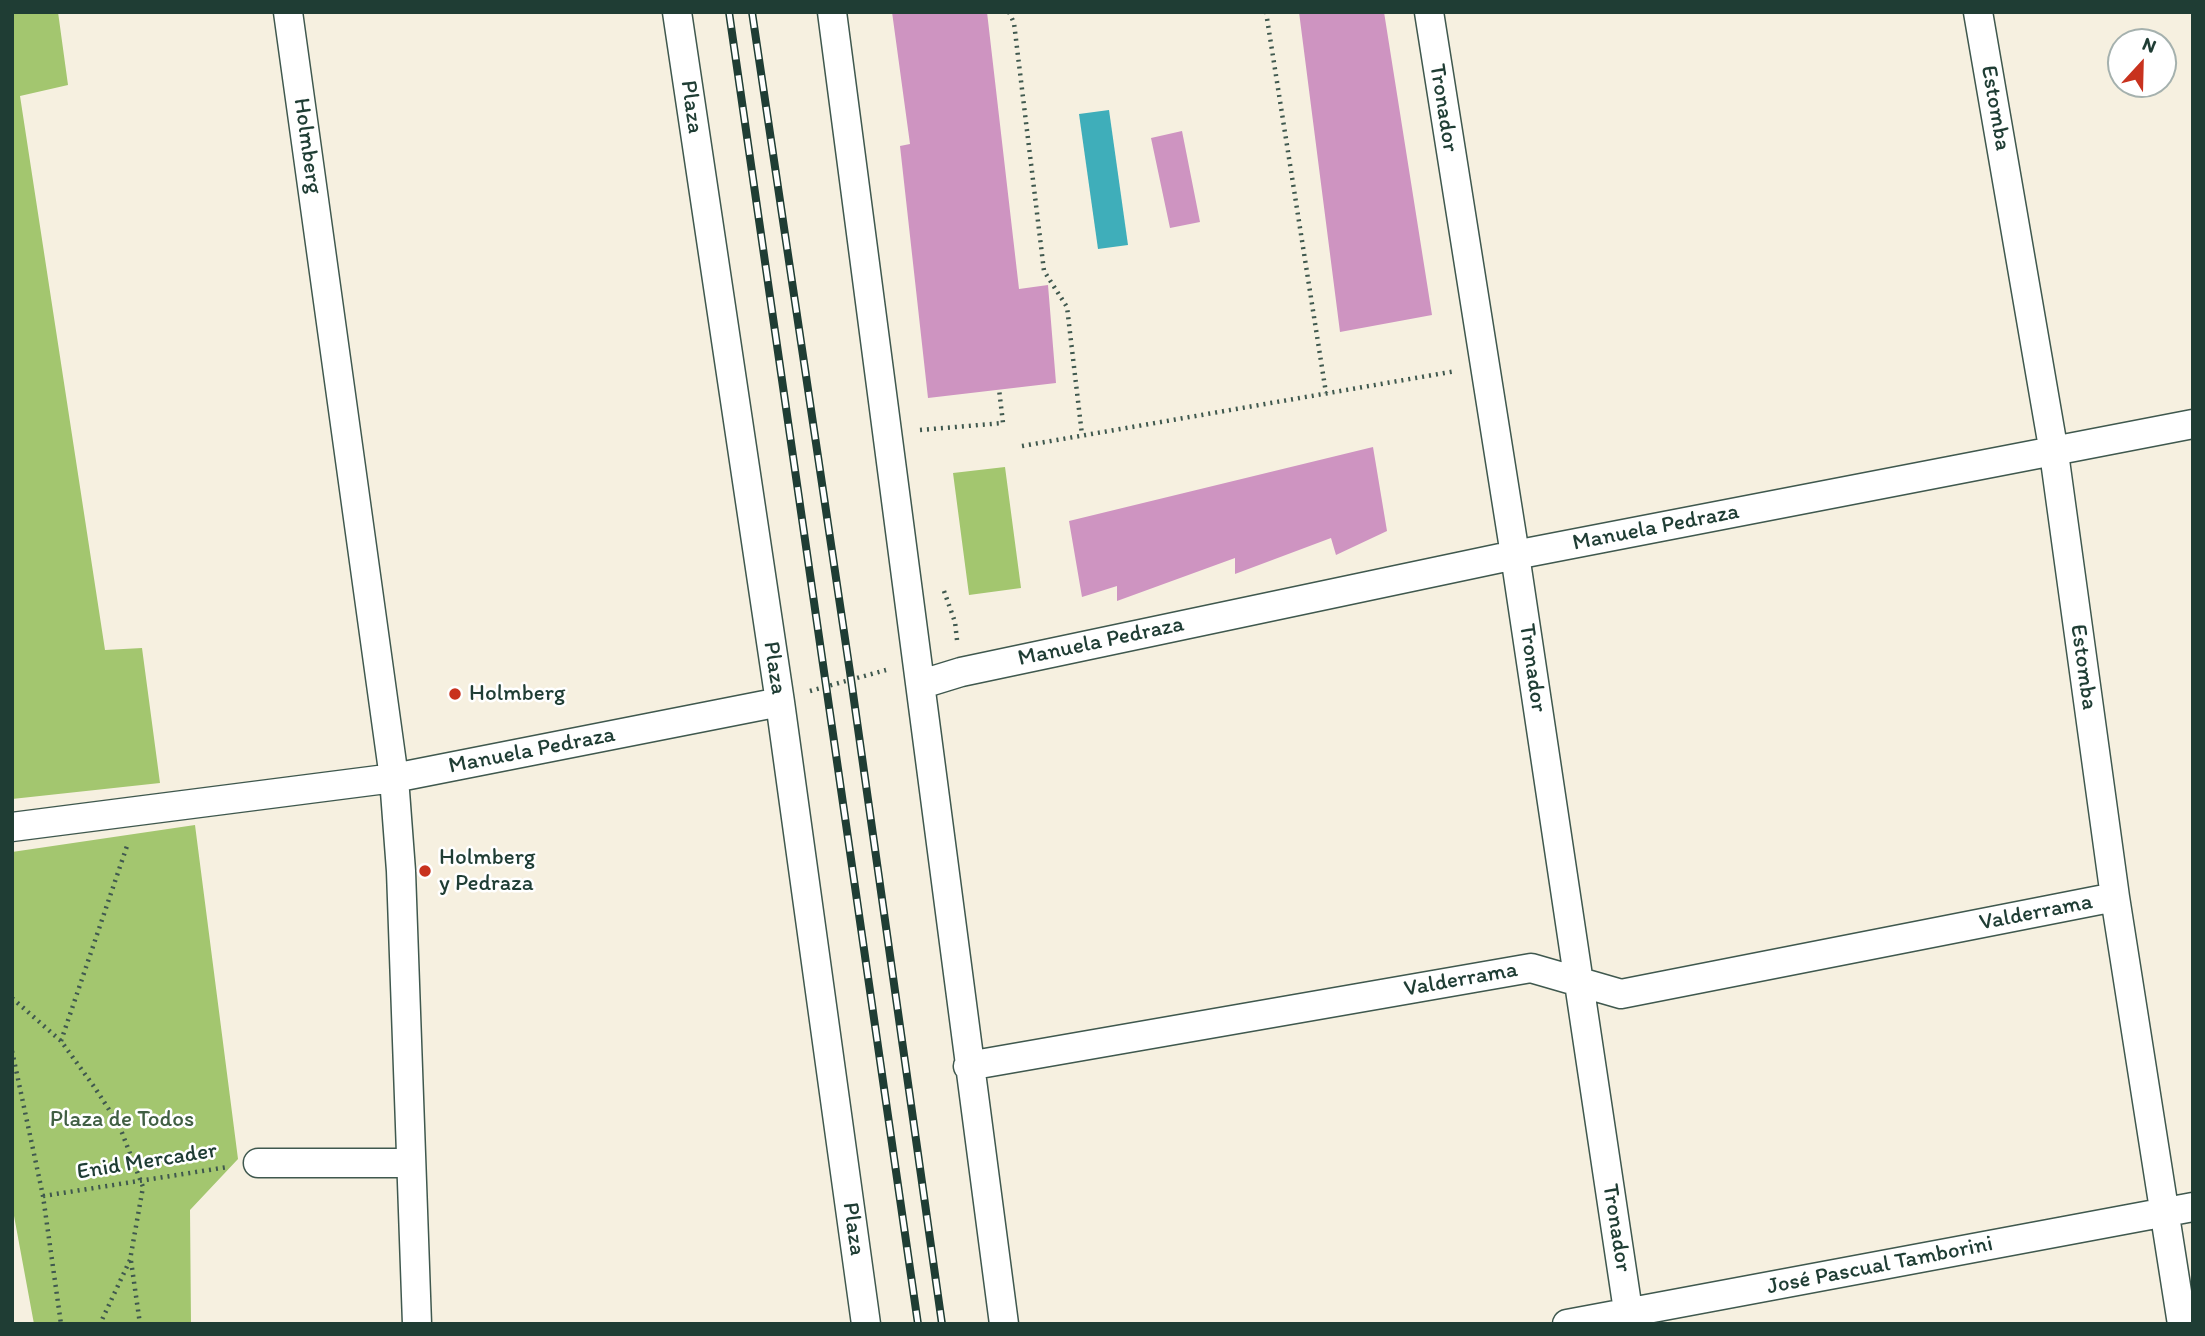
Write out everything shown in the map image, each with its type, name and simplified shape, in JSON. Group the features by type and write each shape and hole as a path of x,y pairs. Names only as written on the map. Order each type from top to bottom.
{"street":[{"name":"Holmberg","path":"288,12 394,778 401,872 416,1324"},
{"name":"Plaza","path":"677,12 780,702 866,1324"},
{"path":"832,12 922,684 968,1066 1004,1324"},
{"name":"Tronador","path":"1429,12 1515,555 1630,1319"},
{"name":"Estomba","path":"1978,12 2054,453 2115,897 2179,1210 2182,1324"},
{"name":"Manuela Pedraza","path":"922,684 961,672 1515,555 2054,453 2193,424"},
{"name":"Manuela Pedraza","path":"12,827 394,778 780,702"},
{"name":"Valderrama","path":"968,1066 1531,968 1621,995 2115,897"},
{"path":"258,1163 410,1163"},
{"name":"José Pascual Tamborini","path":"1567,1324 1630,1319 2179,1210"}],"path":[{"path":"1009,12 1014,23 1044,271 1067,307 1082,436"},
{"path":"1265,12 1326,393"},
{"path":"1022,446 1484,366"},
{"path":"922,442 920,429 1003,423 999,389"},
{"path":"943,584 955,622 961,672"},
{"path":"780,702 827,684 892,668 922,684"},
{"path":"61,1041 138,812"},
{"path":"12,998 61,1041 119,1125 143,1187 130,1260 100,1324"},
{"path":"12,1051 43,1196 61,1324"},
{"name":"Enid Mercader","path":"43,1196 258,1163"},
{"path":"130,1260 140,1324"}],"green space":[{"path":"12,12 58,12 68,85 20,96 105,650 142,648 160,783 12,799"},
{"path":"1005,467 1021,588 969,595 953,473"},
{"name":"Plaza de Todos","path":"195,825 238,1159 190,1210 191,1324 34,1324 12,1205 12,852"}],"water":[{"path":"1109,110 1128,245 1098,249 1079,114"}],"building":[{"path":"892,12 987,12 1019,289 1048,285 1056,383 928,398 900,146 910,144"},
{"path":"1299,12 1384,12 1432,315 1340,332"},
{"path":"1182,131 1200,222 1170,228 1151,138"},
{"path":"1373,447 1387,531 1336,555 1331,538 1235,574 1235,558 1117,601 1117,586 1082,597 1069,521"}],"railway":[{"path":"729,12 918,1324"},
{"path":"752,12 851,679 942,1324"}],"place":[{"name":"Holmberg","path":"455,694"},
{"name":"Holmberg y Pedraza","path":"425,871"}]}
